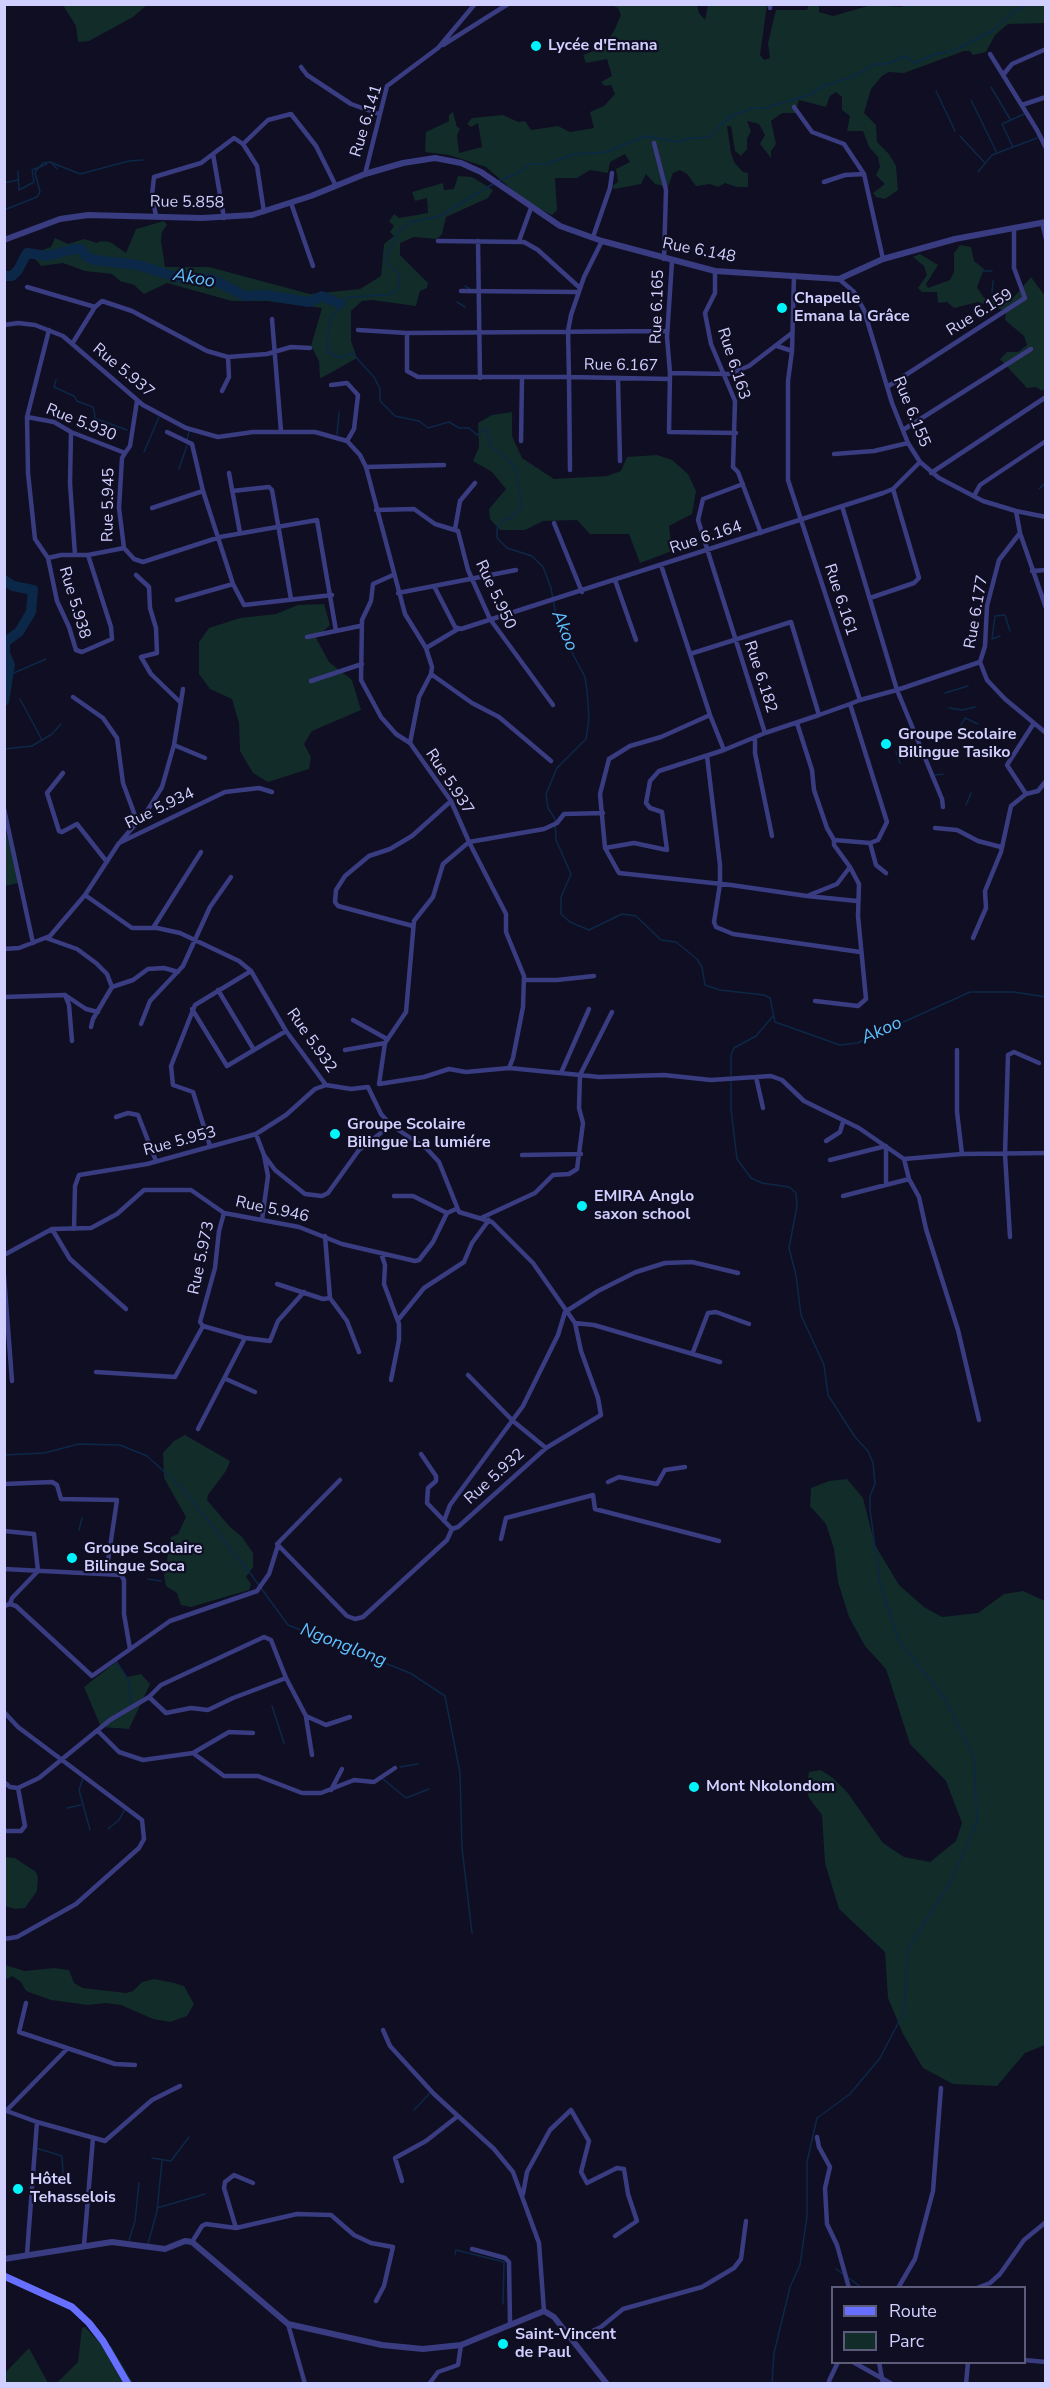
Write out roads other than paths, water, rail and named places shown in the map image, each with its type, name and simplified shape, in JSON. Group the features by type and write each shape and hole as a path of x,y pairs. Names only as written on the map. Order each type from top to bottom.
{"main road":[{"path":"4,2276 72,2307 103,2341 128,2384"}],"street":[{"name":"Rue 6.141","path":"364,174 379,114 390,83 438,48 475,4"},
{"path":"438,48 508,4"},
{"path":"1003,75 1012,64 1046,49"},
{"path":"990,54 1044,140 1046,148"},
{"path":"301,67 307,75 351,104 379,114"},
{"path":"1022,105 1046,97"},
{"path":"794,107 812,132 844,144 864,174 883,259"},
{"path":"243,144 268,120 291,114 316,146 336,186"},
{"path":"156,216 152,195 154,177 198,165 234,138 243,144 257,166 264,212"},
{"path":"654,143 666,190 664,259"},
{"path":"213,153 224,218"},
{"name":"Rue 6.148","path":"364,174 403,163 435,158 461,163 489,177 560,226 602,241 715,271 839,279 883,259 955,239 1044,222"},
{"path":"593,237 610,188 612,173"},
{"name":"Rue 5.858","path":"4,240 75,216 224,218 264,212 364,174"},
{"path":"824,182 864,174"},
{"path":"291,203 313,266"},
{"path":"519,241 531,208"},
{"path":"1044,222 1046,239"},
{"name":"Rue 6.159","path":"887,387 1025,298 1014,268 1014,228"},
{"path":"438,241 519,241 538,250 579,290"},
{"path":"478,241 480,378"},
{"name":"Rue 6.167","path":"602,241 579,290 568,332 569,377 726,375"},
{"name":"Rue 6.165","path":"672,261 667,331 670,376 669,432 735,433"},
{"name":"Rue 6.163","path":"715,271 715,294 705,313 711,344 735,401 733,465 743,484 761,532"},
{"name":"Rue 6.161","path":"794,275 792,351 788,381 790,422 787,474 860,700"},
{"name":"Rue 6.155","path":"839,279 854,292 864,310 887,387 908,443 920,462 931,473 974,496 1016,512 1046,517"},
{"path":"27,286 95,306"},
{"path":"461,291 579,290"},
{"path":"72,344 95,306 102,301 114,303 200,348 228,357 291,347 310,348"},
{"path":"272,319 281,431"},
{"name":"Rue 5.937","path":"4,325 18,323 49,330 72,344 137,401 186,428 211,436 281,431 315,432 346,441"},
{"name":"Rue 5.930","path":"49,330 27,417 54,422 71,432 125,453 130,446 137,401"},
{"path":"357,330 406,333 667,331"},
{"path":"406,333 407,371 412,375 480,378 569,377 570,470"},
{"path":"726,375 749,366 792,333"},
{"path":"777,346 792,351"},
{"path":"903,430 1031,349"},
{"path":"222,392 229,377 228,357"},
{"path":"521,441 522,378"},
{"path":"618,378 620,461"},
{"path":"331,385 347,383 358,395 354,429 346,441 355,448 366,466 398,593 408,622 426,648 432,674 472,703 499,717 551,761"},
{"path":"931,473 1046,397"},
{"path":"27,417 28,472 35,539 48,558"},
{"path":"71,432 70,483 75,555"},
{"path":"167,432 192,444 203,491 220,537 233,584 244,605 332,595"},
{"path":"974,496 980,485 1046,441"},
{"path":"834,454 874,451 908,443"},
{"name":"Rue 5.945","path":"112,634 87,555 124,548 119,508 122,458 125,453"},
{"name":"Rue 6.164","path":"426,648 458,629 558,600 893,489 920,462"},
{"path":"366,466 444,465"},
{"path":"229,473 240,533"},
{"path":"376,510 414,509 435,524 455,529 460,501 475,483"},
{"name":"Rue 6.182","path":"605,848 634,843 667,850 662,812 650,808 646,803 650,781 659,771 724,750 765,733 698,520 702,501 743,484"},
{"path":"232,491 271,488 291,599"},
{"path":"870,598 914,583 919,578 893,489"},
{"path":"152,508 203,491"},
{"path":"842,506 897,690 944,807"},
{"path":"1016,512 1020,533 1046,608"},
{"path":"124,548 134,559 143,562 220,537 317,520 332,595 336,631"},
{"path":"554,523 582,592"},
{"name":"Rue 5.950","path":"455,529 459,534 472,579 490,620 553,705"},
{"name":"Rue 6.177","path":"1020,533 999,560 987,606 985,646 980,662 987,680 1046,733"},
{"name":"Rue 5.938","path":"87,555 48,558 57,601 76,650 82,652 112,639 112,634"},
{"path":"660,565 724,750"},
{"path":"398,593 516,570"},
{"path":"1032,571 1046,570"},
{"path":"136,575 151,591 150,608 156,628 157,653 141,657 151,674 181,702"},
{"path":"393,575 373,584 370,601 360,626 362,684 370,701 396,734 410,742"},
{"path":"615,580 636,640"},
{"path":"177,600 233,584"},
{"path":"434,586 458,629"},
{"path":"690,654 791,622 819,715"},
{"path":"307,638 360,626"},
{"path":"765,733 980,662"},
{"path":"311,681 362,664"},
{"name":"Rue 5.937","path":"432,674 419,697 410,742 451,801 506,914 506,932 523,971 524,980"},
{"path":"119,843 162,787 174,745 183,689"},
{"path":"73,697 104,718 117,738 123,783 137,821"},
{"path":"834,840 870,843 878,840 887,822 850,704"},
{"path":"710,715 611,755 601,787 607,856 623,875 857,900"},
{"path":"796,723 812,770 820,809 834,840 834,845 859,884 857,900 865,1002 858,1006 815,1001"},
{"path":"1026,794 1006,765 1034,723"},
{"path":"755,738 755,753 772,836"},
{"path":"174,745 205,758"},
{"path":"707,756 720,884 714,921 716,927 727,933 861,952"},
{"path":"63,773 46,793 59,831 62,832 77,824 107,862"},
{"path":"973,938 986,908 985,891 1001,847 1011,806 1026,794 1038,791 1046,781"},
{"name":"Rue 5.934","path":"85,895 119,843 225,792 259,788 272,792"},
{"path":"412,926 338,906 335,902 336,890 345,876 369,856 390,849 412,836 451,801"},
{"path":"4,809 33,943"},
{"path":"603,813 564,813 558,823 544,829 469,842 443,864 433,897 412,926 406,1012 386,1041 379,1084 424,1077 449,1069 466,1072 508,1068 599,1077 664,1075 711,1080 771,1076 782,1080 804,1101 859,1128 904,1159 909,1179 919,1197 926,1229 958,1330 979,1420"},
{"path":"935,828 957,830 978,841 1001,847"},
{"path":"870,843 876,865 886,873"},
{"path":"153,928 201,852"},
{"path":"807,896 837,884 850,867"},
{"path":"141,1024 150,1001 178,972 210,907 231,877"},
{"path":"4,950 33,943 55,933 85,895"},
{"name":"Rue 5.932","path":"85,895 132,928 173,931 239,961 251,971 286,1031 326,1085 351,1089 368,1087 381,1114 391,1125 428,1149 439,1162 456,1209"},
{"path":"46,938 77,949 96,963 107,974 112,987"},
{"path":"91,1027 112,987 133,980 148,969 164,968 178,972"},
{"path":"210,1146 193,1092 175,1086 171,1082 171,1066 192,1009 218,990 251,971"},
{"path":"508,1068 513,1058 523,1007 524,980 557,980 594,975"},
{"path":"218,990 254,1050"},
{"path":"4,997 65,995 86,1009 98,1012"},
{"path":"65,995 69,1005 72,1041"},
{"path":"192,1009 225,1066 286,1031"},
{"path":"561,1073 590,1009"},
{"path":"481,1218 535,1193 553,1175 573,1173 577,1169 581,1154 580,1075 612,1012"},
{"path":"353,1020 386,1041"},
{"path":"345,1050 386,1041"},
{"path":"957,1050 957,1112 962,1154"},
{"path":"1010,1237 1005,1154 1008,1055 1014,1052 1039,1063"},
{"path":"756,1077 763,1108"},
{"name":"Rue 5.953","path":"74,1229 75,1186 79,1175 156,1161 256,1134 286,1114 315,1089 326,1085"},
{"path":"116,1117 128,1113 138,1115 156,1161"},
{"path":"826,1141 840,1132 843,1122"},
{"path":"264,1155 275,1170 305,1194 322,1196 328,1193 359,1150 391,1125"},
{"path":"256,1134 264,1155 268,1176 262,1220"},
{"path":"830,1160 886,1146"},
{"path":"886,1146 886,1184"},
{"path":"522,1155 581,1154"},
{"path":"904,1159 962,1154 1046,1154"},
{"path":"843,1196 909,1179"},
{"name":"Rue 5.946","path":"4,1255 52,1229 91,1228 117,1214 144,1190 190,1190 224,1213 299,1227 342,1244 419,1260 433,1242 447,1213"},
{"path":"394,1196 413,1196 447,1213 456,1209 463,1214 489,1220 472,1243 464,1262 424,1288 398,1320"},
{"name":"Rue 5.973","path":"203,1326 200,1319 215,1268 219,1232 224,1213"},
{"name":"Rue 5.932","path":"452,1529 458,1527 546,1448 601,1415 598,1398 581,1351 574,1323 533,1263 489,1220"},
{"path":"52,1229 70,1259 126,1309"},
{"path":"325,1236 330,1298 347,1321 359,1352"},
{"path":"381,1253 385,1265 384,1284 398,1320 399,1335 391,1380"},
{"path":"444,1521 450,1505 513,1421 542,1370 566,1312 598,1291 636,1272 665,1263 692,1262 738,1274"},
{"path":"4,1276 12,1381"},
{"path":"277,1284 323,1299 330,1298"},
{"path":"96,1372 176,1377 203,1326 245,1338 270,1341 278,1321 304,1292"},
{"path":"693,1352 708,1314 716,1312 749,1324"},
{"path":"574,1323 594,1325 693,1352 720,1362"},
{"path":"198,1429 226,1379 245,1338"},
{"path":"468,1375 513,1421 546,1448"},
{"path":"226,1379 255,1392"},
{"path":"277,1544 347,1616 355,1619 363,1617 450,1536 452,1529 427,1503 428,1488 436,1481 421,1454"},
{"path":"608,1482 619,1477 657,1484 665,1470 685,1467"},
{"path":"38,1571 7,1605 16,1606 90,1676 177,1618 257,1591 269,1574 277,1544 340,1479"},
{"path":"4,1484 52,1482 57,1485 61,1499 117,1500 106,1574"},
{"path":"501,1539 506,1518 593,1495 595,1509 719,1541"},
{"path":"4,1531 34,1534 38,1571"},
{"path":"4,1569 117,1574 123,1577 124,1614 130,1649"},
{"path":"4,1782 10,1787 18,1788 39,1778 118,1714 149,1697 161,1685 267,1637 271,1640 286,1678 306,1716 312,1755"},
{"path":"149,1697 166,1713 191,1708 208,1710 232,1698 286,1678"},
{"path":"4,1712 18,1727 142,1820 144,1825 144,1842 76,1904 17,1937 4,1939"},
{"path":"306,1716 326,1725 350,1717"},
{"path":"98,1731 118,1752 140,1760 193,1753 229,1732 253,1733"},
{"path":"193,1753 224,1776 258,1776 302,1793 331,1790 354,1780 374,1782 395,1768"},
{"path":"331,1790 342,1769"},
{"path":"4,1831 21,1831 25,1826 18,1788"},
{"path":"26,2003 19,2032 115,2064 135,2065"},
{"path":"383,2030 393,2049 458,2116 498,2153 513,2172 539,2243 544,2311"},
{"path":"67,2049 6,2110 37,2122 93,2138 109,2139 152,2100 180,2085"},
{"path":"899,2286 915,2259 933,2191 941,2088"},
{"path":"523,2199 527,2172 550,2130 571,2110 589,2141 581,2172 587,2183 617,2168 624,2169 628,2194 637,2221 615,2236"},
{"path":"402,2181 394,2158 426,2141 458,2116"},
{"path":"27,2253 37,2122"},
{"path":"817,2137 830,2167 825,2188 826,2224 837,2246 848,2286"},
{"path":"84,2245 93,2138"},
{"path":"237,2228 224,2188 225,2182 234,2175 253,2183"},
{"path":"192,2242 204,2225 237,2228 298,2214 327,2214 334,2217 354,2235 371,2243 393,2247 384,2286 376,2301"},
{"path":"573,2340 601,2327 623,2309 702,2287 734,2268 741,2259 746,2221"},
{"path":"990,2285 1024,2240 1046,2222"},
{"path":"4,2259 27,2253 117,2242 165,2249 185,2241 192,2242 288,2324 382,2345 423,2349 461,2345 544,2311"},
{"path":"472,2249 505,2258 509,2262 510,2323"},
{"path":"544,2311 554,2317 607,2384"},
{"path":"288,2324 305,2384"},
{"path":"429,2384 438,2372 458,2365 461,2345"},
{"path":"1026,2360 1046,2362"},
{"path":"829,2381 837,2364"},
{"path":"856,2364 882,2381 892,2384"},
{"path":"879,2364 882,2381"},
{"path":"966,2384 968,2364"}],"waterway":[{"path":"498,181 520,172 529,164 546,164 575,154 607,152 645,136 679,142 686,139 710,137 723,122 734,115 752,108 765,108 809,95 824,86 851,77 876,64 888,64 905,56 915,63 935,54 953,51 992,31 1016,10 1029,4"},
{"path":"991,87 1010,119"},
{"path":"936,91 955,131"},
{"path":"971,100 997,153"},
{"path":"1013,147 1002,124 1024,114"},
{"path":"960,136 984,162"},
{"path":"978,172 992,155 1037,138"},
{"name":"Akoo","path":"4,210 37,197 40,192 35,172 43,163 50,162 80,174 129,161 143,160"},
{"name":"Akoo","path":"51,162 57,169"},
{"path":"18,171 19,190 34,182 32,170 47,164"},
{"path":"4,183 18,180"},
{"name":"Akoo","path":"493,184 440,216 411,222 399,231 386,257 389,266 400,274 398,287 394,293 386,295 348,297 330,319 327,351 337,357 352,353 374,377 380,389 380,401 395,416 419,421 428,428 449,422 459,428 469,428 477,435 486,428 491,447 510,461 516,470 522,507 510,518 502,521 497,529 497,538 507,548 532,556 543,567 551,588 558,626 585,677 587,690 589,719 586,739 557,768 546,794 548,808 555,819 556,840 571,874 561,897 561,914 570,922 589,930 622,914 636,916 661,940 676,942 697,959 702,967 705,985 720,990 764,995 770,998 775,1022 840,1045 857,1043 970,992 1014,992 1046,997"},
{"name":"Akoo","path":"4,276 12,276 27,253 47,256 81,249 87,257 95,260 138,265 176,277 212,279 245,296 264,295 309,302 322,296 340,304"},
{"path":"982,271 992,271"},
{"path":"992,292 993,281"},
{"path":"465,286 470,289"},
{"path":"457,302 465,307"},
{"path":"56,380 54,387 74,396 77,401 93,407 95,416 89,432"},
{"path":"337,435 339,412"},
{"path":"144,452 159,417"},
{"path":"94,418 127,430"},
{"path":"187,440 189,431"},
{"path":"179,469 187,445"},
{"path":"1039,489 1046,482"},
{"name":"Akoo","path":"4,580 13,586 33,590 31,612 19,632 5,642 5,653 10,665 4,701"},
{"path":"1000,636 992,639 995,616 1005,615 1010,631"},
{"path":"9,675 46,659"},
{"path":"945,693 968,686"},
{"path":"20,699 42,740"},
{"path":"949,708 962,710 975,707"},
{"path":"961,725 965,718 978,724"},
{"path":"4,749 32,746 52,734 61,724"},
{"path":"896,752 900,763"},
{"path":"935,775 943,774"},
{"path":"966,805 971,793"},
{"path":"772,2384 774,2353 790,2287 800,2265 807,2216 807,2162 817,2118 850,2094 880,2058 904,2012 908,1949 951,1881 977,1822 974,1758 945,1699 898,1639 880,1583 870,1510 870,1496 875,1484 873,1463 868,1451 855,1437 828,1395 824,1365 801,1315 796,1275 789,1248 797,1206 796,1193 789,1187 762,1183 751,1178 737,1159 731,1109 731,1055 734,1048 756,1036 773,1016"},
{"name":"Ngonglong","path":"4,1455 44,1453 79,1444 120,1445 147,1456 182,1488 288,1625 410,1673 445,1696 460,1773 462,1848 472,1933"},
{"path":"79,1530 82,1518"},
{"path":"148,1579 161,1581"},
{"path":"116,1661 129,1681 131,1706"},
{"path":"272,1706 284,1743"},
{"path":"400,1767 418,1764"},
{"path":"83,1778 79,1790 90,1830"},
{"path":"383,1779 406,1798 429,1789"},
{"path":"67,1808 81,1805"},
{"path":"108,1829 119,1820 125,1809"},
{"path":"414,2110 430,2093"},
{"path":"152,2158 171,2161 189,2137"},
{"path":"36,2148 62,2156 63,2173"},
{"path":"148,2244 157,2211 162,2161"},
{"path":"129,2240 135,2221 139,2183"},
{"path":"157,2208 205,2194"},
{"path":"455,2254 456,2250 504,2262 503,2304"},
{"path":"836,2269 843,2274"},
{"path":"849,2278 859,2286"}],"place":[{"name":"Lycée d'Emana","path":"536,46"},
{"name":"Chapelle Emana la Grâce","path":"782,308"},
{"name":"Groupe Scolaire Bilingue Tasiko","path":"886,744"},
{"name":"Groupe Scolaire Bilingue La lumiére","path":"335,1134"},
{"name":"EMIRA Anglo saxon school","path":"582,1206"},
{"name":"Groupe Scolaire Bilingue Soca","path":"72,1558"},
{"name":"Mont Nkolondom","path":"694,1787"},
{"name":"Hôtel Tehasselois","path":"18,2189"},
{"name":"Saint-Vincent de Paul","path":"503,2344"}]}
